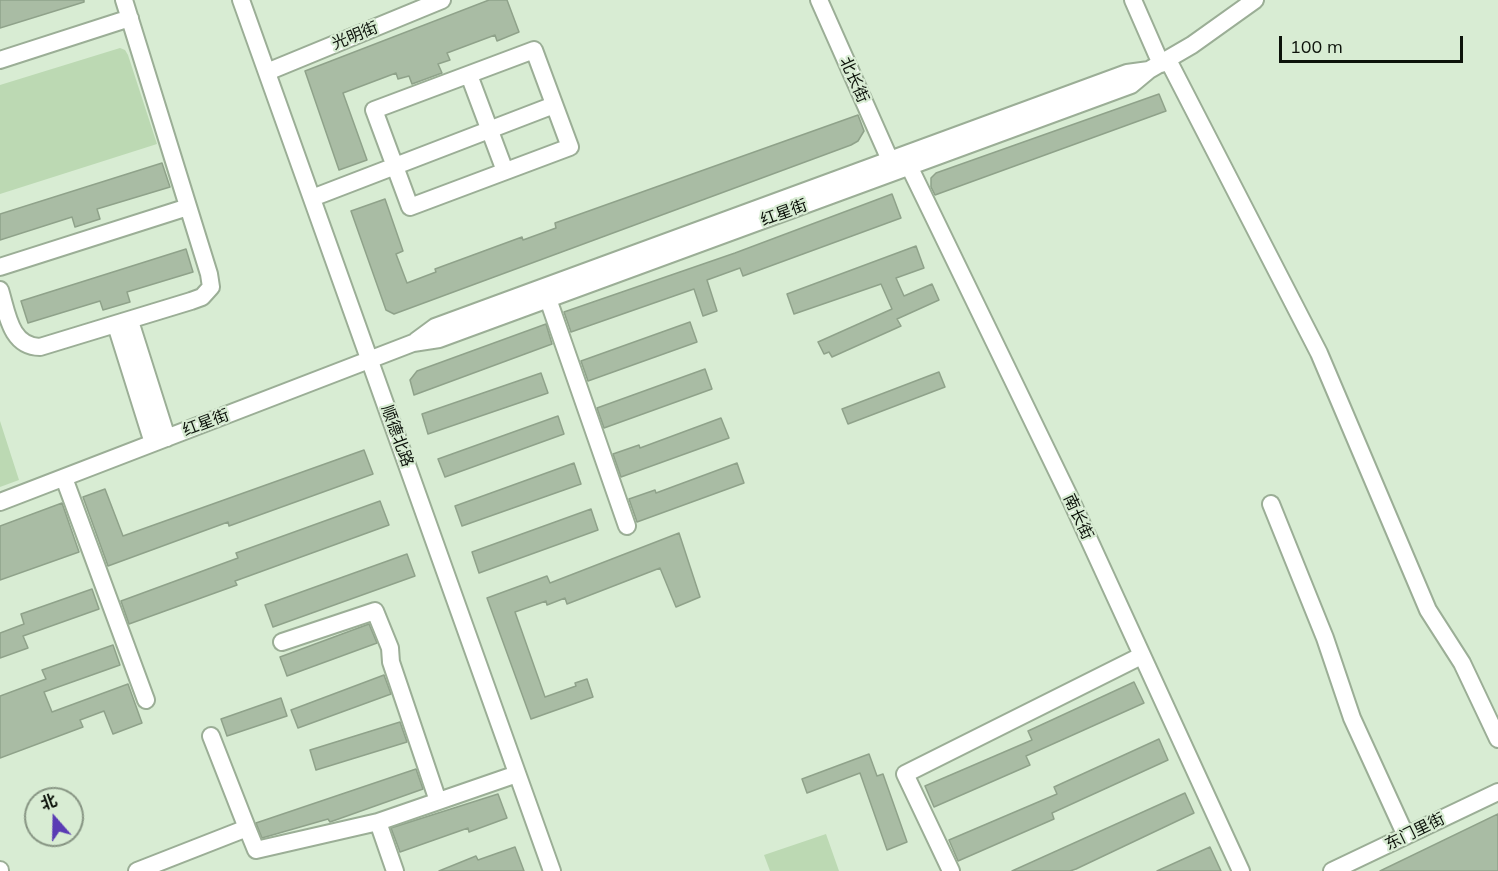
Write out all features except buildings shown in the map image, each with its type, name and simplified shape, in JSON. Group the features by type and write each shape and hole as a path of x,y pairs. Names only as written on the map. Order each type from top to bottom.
{"street":[{"path":"0,290 14,332 22,343 29,346 53,345 123,323 202,297 211,287 189,207 124,0"},
{"name":"顺德北路","path":"241,0 552,871"},
{"name":"光明街","path":"267,72 442,0"},
{"name":"北长街","path":"819,0 890,160"},
{"path":"1132,0 1159,64 1319,353 1428,609 1462,663 1498,739"},
{"name":"红星街","path":"0,502 413,343 439,339 1131,85 1255,0"},
{"path":"0,60 130,18"},
{"path":"534,50 570,147 410,207 374,111 469,75 534,50"},
{"name":"红星街","path":"413,343 435,327 1127,73 1159,64"},
{"path":"469,75 505,171"},
{"path":"312,198 554,105"},
{"name":"南长街","path":"909,166 1069,496 1241,871"},
{"path":"0,267 189,207"},
{"path":"548,299 627,526"},
{"path":"123,323 160,440"},
{"path":"64,478 146,700"},
{"path":"1271,504 1325,638 1352,718 1406,836"},
{"path":"282,642 375,611 390,648 391,662 438,801"},
{"path":"951,871 905,774 1141,656"},
{"path":"211,736 256,849 378,822 517,774"},
{"name":"东门里街","path":"1332,871 1498,792"},
{"path":"378,822 395,871"},
{"path":"137,871 247,828"}],"green space":[{"path":"120,48 128,55 157,144 0,194 0,85"},
{"path":"0,421 19,480 0,487"},
{"path":"826,834 839,871 770,871 764,855"}]}
